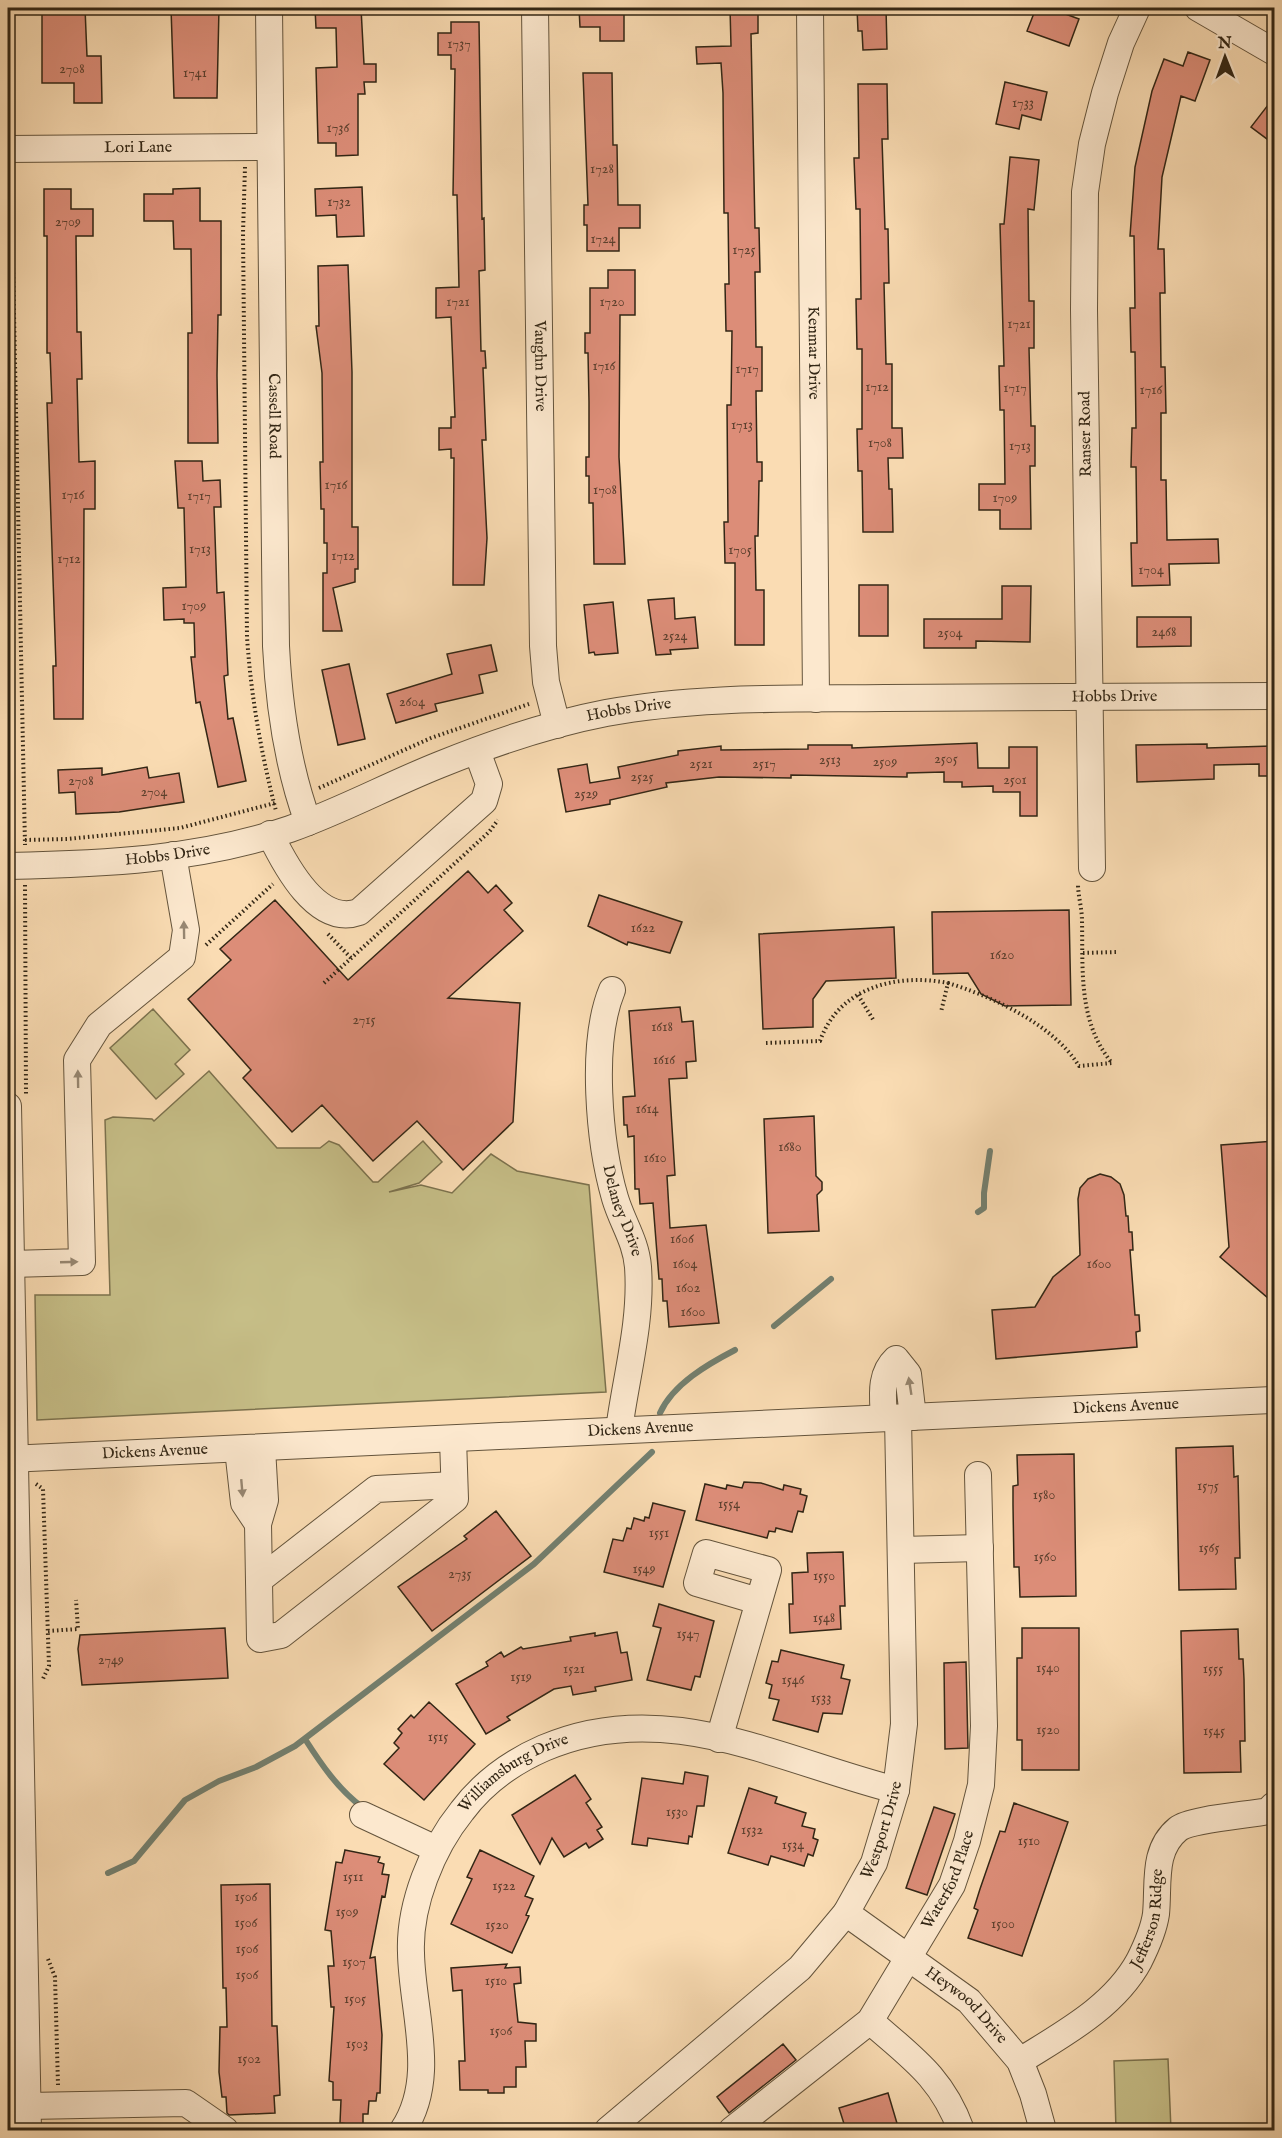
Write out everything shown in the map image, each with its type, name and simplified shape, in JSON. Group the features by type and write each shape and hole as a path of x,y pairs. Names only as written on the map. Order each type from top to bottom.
{"street":[{"name":"Cassell Road","path":"269,8 257,148 276,646 283,724 299,796 308,822"},
{"name":"Vaughn Drive","path":"535,8 540,565 543,646 550,697 557,724"},
{"name":"Kenmar Drive","path":"810,8 816,699"},
{"name":"Ranser Road","path":"1092,868 1085,192 1092,144 1110,76 1137,8"},
{"path":"1198,8 1275,52"},
{"name":"Lori Lane","path":"9,149 257,148"},
{"name":"Hobbs Drive","path":"16,857 99,864 173,855 273,824 308,822 477,751 557,724 606,713 663,705 816,699 1275,696"},
{"path":"273,824 285,866 322,907 336,914 359,912 484,801 489,784 477,751"},
{"path":"11,1264 82,1262 77,1060 99,1025 182,957 199,946 186,930 173,855"},
{"name":"Delaney Drive","path":"612,990 604,1010 598,1052 608,1172 618,1207 634,1244 639,1296 619,1430"},
{"path":"8,1106 11,1459 28,2118 186,2103 225,2130"},
{"name":"Dickens Avenue","path":"11,1459 1275,1400"},
{"name":"Westport Drive","path":"608,2130 800,1968 846,1913 874,1863 896,1790 904,1724 898,1418"},
{"path":"250,1448 265,1500 258,1524 260,1640 281,1635 455,1499 453,1439"},
{"name":"Waterford Place","path":"732,2130 870,2021 952,1885 968,1840 981,1785 984,1726 978,1475"},
{"path":"259,1580 376,1490 454,1485"},
{"path":"901,1550 980,1548"},
{"path":"720,1739 758,1601"},
{"name":"Williamsburg Drive","path":"403,2130 410,2119 422,2079 410,1952 422,1884 436,1849 472,1797 500,1774 525,1757 573,1736 621,1727 658,1727 720,1739 896,1790"},
{"name":"Jefferson Ridge","path":"1020,2061 1114,1996 1139,1961 1155,1917 1159,1855 1168,1839 1180,1827 1197,1821 1268,1812 1275,1805"},
{"path":"363,1815 436,1849"},
{"name":"Heywood Drive","path":"846,1913 969,2001 1020,2061 1033,2094 1042,2130"},
{"path":"870,2021 931,2075 952,2106 961,2130"}],"path":[{"path":"8,8 9,149 25,840 16,857"},
{"path":"257,148 243,233 247,637 250,682 259,738 274,804 273,824"},
{"path":"25,840 67,839 180,828 274,804 299,796 431,738 550,697"},
{"path":"324,983 489,832 502,816"},
{"path":"766,1043 820,1041 832,1016 858,995 903,980 920,979 965,988 1030,1020 1055,1036 1078,1066 1112,1063 1092,1034 1088,1021 1078,885 1092,868"},
{"path":"199,946 278,880"},
{"path":"199,946 207,935"},
{"path":"1083,953 1116,952"},
{"path":"941,1012 948,983"},
{"path":"858,995 874,1022"},
{"path":"48,1631 78,1629 76,1600"}],"shaded area":[{"path":"153,1009 190,1050 175,1064 184,1074 156,1099 110,1048"},
{"path":"209,1071 277,1148 320,1148 329,1141 339,1145 373,1182 378,1182 423,1141 442,1162 419,1183 389,1192 421,1185 452,1193 491,1154 517,1171 589,1185 606,1392 37,1420 35,1295 110,1295 105,1120 113,1117 154,1121"},
{"path":"1168,2059 1171,2130 1116,2130 1114,2061"}],"building":[{"path":"42,8 85,8 87,56 101,56 102,103 74,103 74,83 42,83"},
{"path":"171,8 219,8 217,98 174,98"},
{"path":"315,8 361,8 364,64 376,64 376,82 364,82 365,94 358,94 358,155 336,156 336,143 318,143 316,68 337,67 336,28 316,28"},
{"path":"579,8 624,8 624,41 600,41 600,27 580,27"},
{"path":"730,8 758,8 758,33 751,34 755,228 759,228 760,272 755,272 756,347 762,347 762,391 756,391 757,462 762,462 762,481 759,481 758,536 755,536 756,590 764,590 764,645 735,645 735,563 725,563 724,522 728,522 727,405 731,405 732,331 726,331 725,284 729,284 728,213 724,213 723,93 721,63 697,64 696,47 731,46"},
{"path":"857,8 886,8 887,49 863,50 862,31 858,31"},
{"path":"1036,8 1061,8 1060,12 1079,19 1069,46 1027,31"},
{"path":"451,22 479,22 485,270 479,271 481,351 485,351 486,368 483,368 486,440 482,440 487,538 484,585 453,585 454,458 451,458 451,449 439,450 439,428 451,428 451,417 455,417 451,317 436,318 436,288 459,287 457,195 453,195 455,69 451,69 451,55 438,55 438,33 451,33"},
{"path":"1188,52 1210,60 1195,101 1181,96 1162,177 1158,249 1164,249 1165,293 1160,293 1161,367 1165,367 1166,413 1161,413 1161,480 1166,480 1167,540 1218,539 1219,563 1169,564 1170,585 1132,586 1131,543 1137,543 1136,467 1131,467 1132,428 1136,428 1135,352 1131,352 1130,308 1135,308 1134,236 1130,236 1135,167 1152,91 1164,59 1183,66"},
{"path":"583,73 612,73 613,145 617,145 618,205 640,205 640,228 619,228 619,251 587,251 587,225 584,225 584,205 588,205"},
{"path":"1005,82 1047,92 1041,120 1022,115 1019,129 996,124"},
{"path":"858,84 887,84 888,139 882,139 889,283 884,283 886,364 892,364 892,428 902,428 903,458 888,458 889,489 892,489 893,532 863,532 862,471 858,471 857,429 862,429 862,349 857,349 856,299 861,299 860,209 856,209 854,158 859,158"},
{"path":"1275,96 1275,145 1251,127"},
{"path":"1010,157 1039,160 1034,210 1028,209 1029,301 1034,301 1034,348 1029,348 1031,426 1035,426 1035,466 1030,466 1031,529 1000,529 1000,510 979,510 979,484 1005,484 1004,410 1000,410 999,366 1004,366 1000,224 1004,224"},
{"path":"362,187 364,236 337,237 336,215 316,216 315,189"},
{"path":"200,188 200,221 221,221 221,315 218,315 217,375 218,443 188,443 188,333 192,333 191,249 174,249 173,221 144,221 144,194 173,194 173,189"},
{"path":"44,189 71,189 71,209 93,209 93,236 76,236 77,332 81,332 82,379 77,379 79,462 95,461 95,509 84,509 83,719 54,719 53,666 56,666 47,403 52,403 50,353 47,353 47,236 44,236"},
{"path":"348,265 352,372 352,527 358,527 358,569 355,569 355,582 333,588 342,631 323,631 323,573 327,573 327,543 324,543 324,509 321,509 322,373 316,326 319,326 318,266"},
{"path":"608,270 635,270 635,315 620,315 619,457 625,564 594,564 593,503 589,503 589,476 586,476 586,457 589,457 589,402 588,353 585,353 585,333 590,333 590,288 608,288"},
{"path":"175,461 202,461 203,481 220,480 221,507 214,507 217,593 224,592 228,675 224,676 228,719 233,718 246,781 218,787 200,702 196,703 191,657 195,657 194,623 184,623 184,619 164,620 163,588 186,587 184,508 178,508"},
{"path":"859,585 888,585 888,636 859,636"},
{"path":"1002,586 1031,586 1030,642 976,641 976,648 924,648 924,619 1002,619"},
{"path":"674,598 675,619 695,617 698,648 670,650 671,654 656,655 648,600"},
{"path":"613,602 618,653 595,655 594,652 589,653 584,605"},
{"path":"1137,617 1191,617 1191,646 1137,647"},
{"path":"491,645 497,671 479,675 483,693 435,704 437,711 396,723 387,694 452,674 447,654"},
{"path":"349,664 365,739 338,745 322,670"},
{"path":"977,743 978,768 1009,768 1009,747 1037,747 1037,816 1020,816 1020,792 993,792 993,786 962,787 962,782 944,782 944,772 907,773 907,777 791,775 791,778 719,777 666,783 667,787 610,800 610,804 566,812 558,769 587,764 590,783 620,778 618,767 678,755 678,751 721,746 721,750 808,749 808,745 852,745 852,748"},
{"path":"1207,744 1207,748 1275,746 1275,776 1259,776 1259,764 1214,765 1214,779 1137,782 1136,745"},
{"path":"147,767 149,778 179,773 184,802 119,812 76,814 75,792 59,793 58,770 102,768 102,775"},
{"path":"468,871 488,893 496,885 512,903 504,910 523,931 448,998 520,1003 513,1122 463,1170 417,1121 373,1161 322,1105 292,1132 243,1078 251,1070 188,999 231,960 220,949 275,900 348,980"},
{"path":"599,895 682,922 670,953 628,942 627,945 588,926"},
{"path":"1069,910 1071,1005 1005,1006 981,994 968,973 933,974 932,912"},
{"path":"894,927 896,978 826,981 813,999 813,1027 763,1029 759,934"},
{"path":"680,1007 682,1022 693,1021 696,1061 686,1062 687,1078 669,1079 675,1175 667,1176 670,1228 706,1225 719,1323 669,1327 667,1301 663,1301 662,1279 659,1279 653,1203 640,1204 639,1189 635,1189 634,1136 628,1137 627,1125 624,1125 623,1097 635,1096 629,1011"},
{"path":"814,1116 816,1176 822,1182 822,1190 817,1195 819,1231 768,1233 764,1119"},
{"path":"1275,1141 1275,1304 1220,1257 1229,1247 1221,1145"},
{"path":"1100,1174 1111,1177 1120,1184 1124,1195 1126,1216 1128,1216 1129,1232 1132,1232 1133,1250 1130,1250 1135,1315 1139,1315 1140,1331 1136,1332 1137,1347 996,1359 992,1310 1035,1307 1053,1277 1080,1255 1078,1199 1080,1188 1088,1179"},
{"path":"1233,1446 1234,1477 1238,1476 1240,1558 1235,1558 1236,1589 1179,1590 1176,1448"},
{"path":"1074,1454 1076,1596 1020,1597 1019,1567 1014,1567 1013,1486 1018,1485 1017,1455"},
{"path":"744,1482 761,1483 783,1490 784,1485 801,1489 800,1494 807,1496 803,1512 798,1511 792,1532 776,1528 775,1532 769,1531 767,1538 696,1520 705,1484 726,1489 727,1485 742,1488"},
{"path":"653,1503 685,1511 663,1587 604,1572 613,1539 623,1541 627,1528 631,1529 634,1518 644,1521 645,1517 649,1518"},
{"path":"496,1511 531,1556 432,1631 398,1587 467,1539 464,1536"},
{"path":"843,1552 845,1606 840,1606 841,1629 790,1633 789,1604 793,1604 792,1573 808,1572 807,1553"},
{"path":"659,1604 714,1621 700,1677 695,1676 691,1690 647,1680 661,1628 653,1626"},
{"path":"225,1628 228,1678 82,1685 78,1649 80,1635"},
{"path":"1022,1628 1079,1628 1079,1770 1022,1770 1022,1740 1017,1740 1017,1658 1022,1658"},
{"path":"1238,1629 1239,1659 1243,1659 1244,1679 1245,1741 1240,1741 1241,1772 1184,1773 1181,1631"},
{"path":"617,1632 621,1653 627,1652 632,1680 595,1687 596,1691 573,1695 571,1686 554,1689 507,1717 510,1720 486,1734 456,1684 488,1666 486,1662 501,1652 504,1657 521,1647 523,1649 571,1641 570,1637 595,1633 595,1636"},
{"path":"781,1650 844,1665 841,1678 850,1680 842,1714 823,1713 818,1732 773,1720 779,1700 769,1698 772,1685 766,1683 772,1661 778,1662"},
{"path":"966,1662 968,1748 945,1749 944,1663"},
{"path":"429,1702 475,1744 424,1800 384,1764 399,1748 394,1743 402,1733 398,1729 411,1715 414,1718"},
{"path":"685,1772 708,1776 704,1806 697,1806 692,1837 689,1836 688,1844 648,1838 647,1846 632,1844 642,1778 683,1784"},
{"path":"575,1775 591,1799 586,1803 602,1827 597,1830 603,1839 589,1848 586,1843 564,1857 552,1838 540,1864 512,1815"},
{"path":"749,1788 777,1797 775,1803 806,1813 802,1826 815,1829 813,1838 818,1840 813,1856 808,1854 804,1866 771,1856 768,1865 728,1853"},
{"path":"1014,1803 1068,1822 1022,1956 968,1938 978,1910 974,1908 980,1889 1000,1831 1005,1832"},
{"path":"934,1807 955,1814 927,1895 906,1888"},
{"path":"345,1850 380,1857 378,1862 384,1864 382,1874 389,1875 385,1897 382,1896 370,1958 375,1957 382,2035 380,2093 377,2093 376,2101 369,2101 368,2114 363,2114 363,2126 340,2123 341,2100 333,2100 333,2082 329,2081 334,2007 331,2007 328,1966 334,1966 331,1931 325,1930 336,1862 342,1863"},
{"path":"480,1850 534,1876 525,1896 533,1899 526,1915 529,1916 512,1953 451,1924 472,1879 467,1877"},
{"path":"270,1884 272,2026 277,2026 280,2095 274,2096 275,2113 229,2115 226,2097 222,2097 219,2072 220,2027 227,2027 226,1988 223,1988 221,1885"},
{"path":"507,1964 505,1968 520,1967 521,1983 514,1984 518,2022 536,2024 536,2041 525,2041 526,2067 516,2067 516,2087 504,2087 504,2093 488,2093 488,2090 460,2090 459,2061 465,2061 462,1990 453,1991 451,1968"},
{"path":"783,2044 796,2060 729,2113 717,2097"},
{"path":"888,2093 899,2130 846,2130 839,2108"}],"waterway":[{"path":"978,1212 984,1208 990,1151"},
{"path":"774,1326 831,1279"},
{"path":"660,1413 682,1384 703,1368 735,1350"},
{"path":"108,1873 134,1861 185,1800 219,1781 256,1767 295,1746 534,1564 652,1452"},
{"path":"305,1739 338,1784 362,1807"}]}
